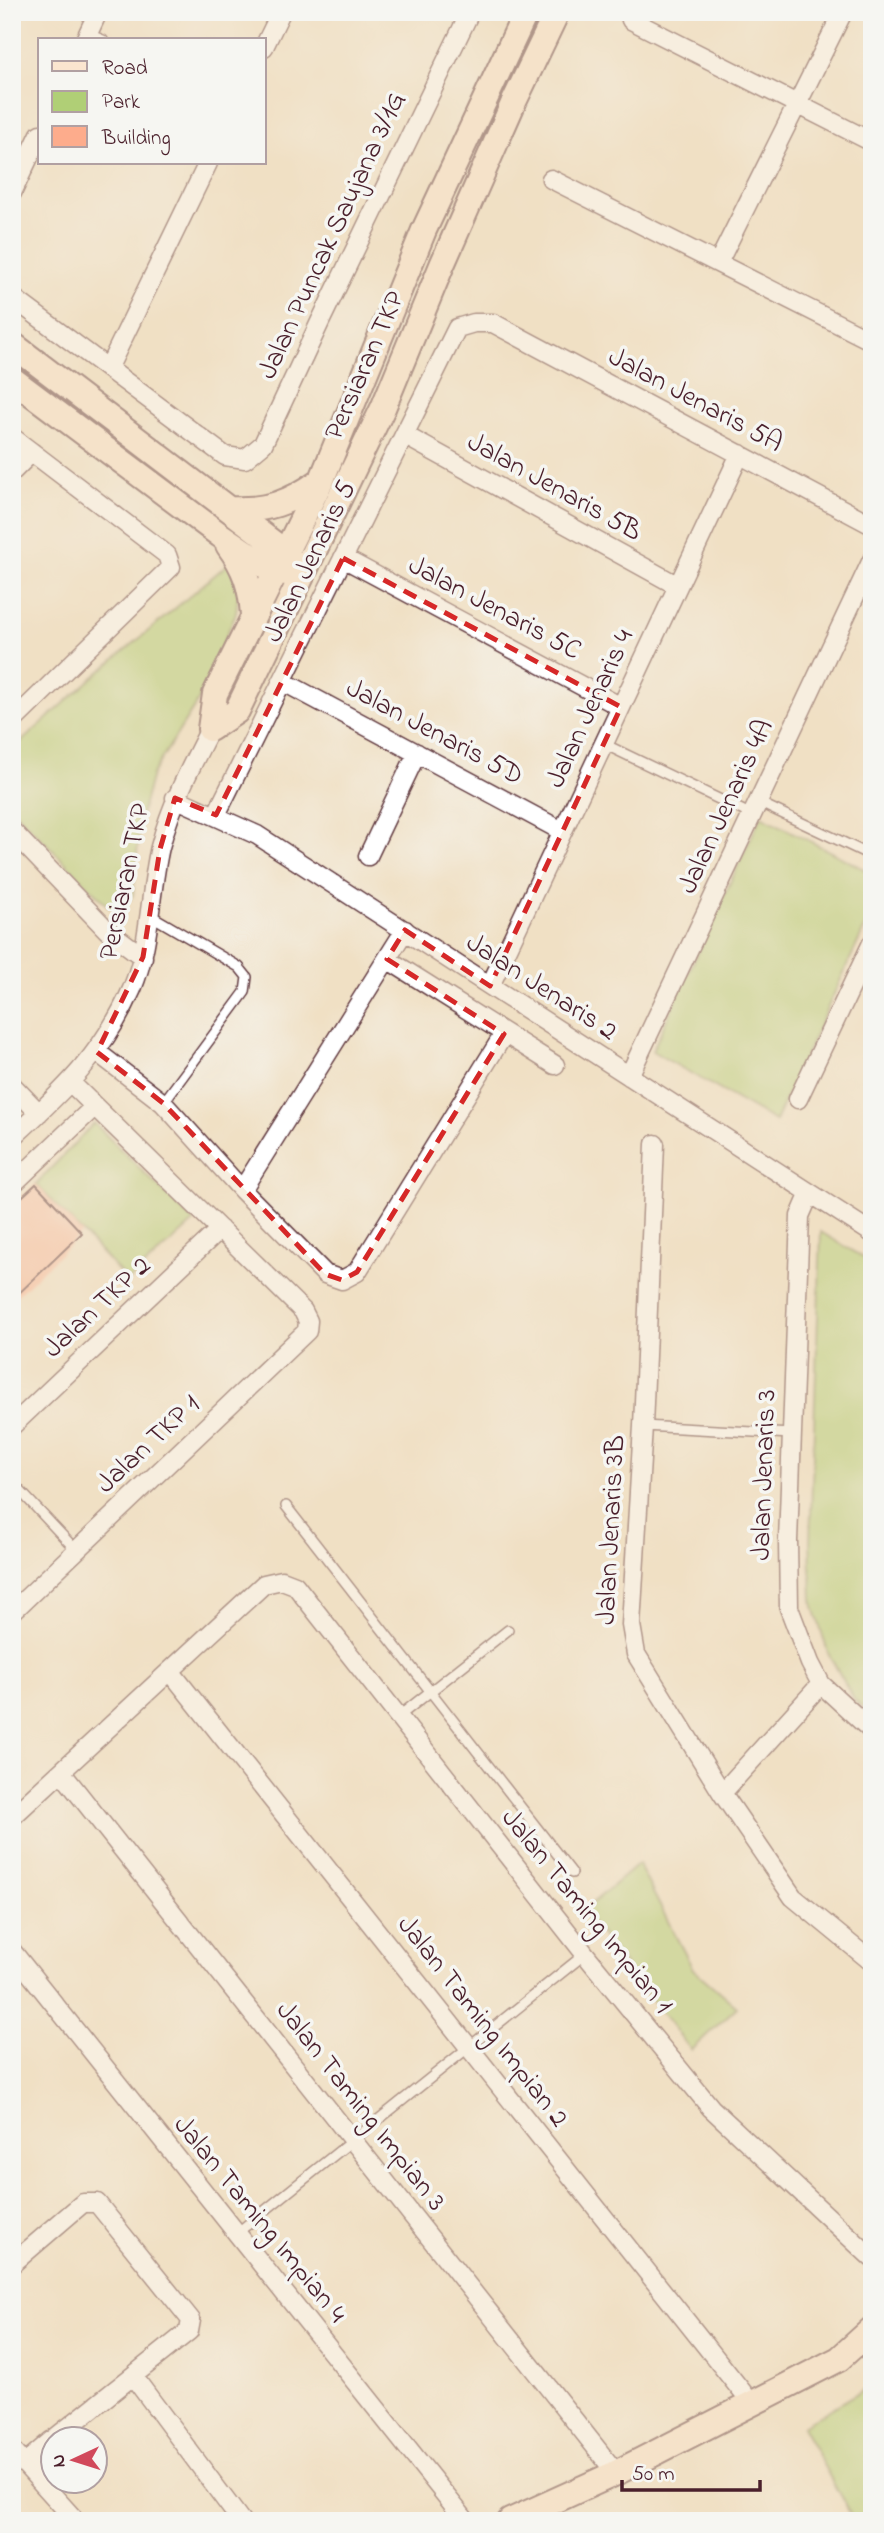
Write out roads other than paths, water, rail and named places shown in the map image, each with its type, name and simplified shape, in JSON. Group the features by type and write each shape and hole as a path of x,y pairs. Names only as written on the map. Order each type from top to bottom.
{"street":[{"path":"92,38 98,12"},
{"path":"266,43 281,12"},
{"name":"Jalan Puncak Saujana 3/1G","path":"108,369 225,456 245,459 264,444 470,12"},
{"name":"Persiaran TKP","path":"12,1138 71,1083 97,1052 131,990 143,957 160,849 175,798 210,729 215,694 322,479 424,230 526,12"},
{"name":"Persiaran TKP","path":"210,729 236,711 383,408 453,241 556,12"},
{"path":"718,263 843,12"},
{"path":"631,20 872,142"},
{"path":"12,193 38,138"},
{"path":"12,297 108,369 208,164"},
{"path":"551,179 872,341"},
{"name":"Jalan Jenaris 5","path":"216,815 457,328 474,323 493,323"},
{"name":"Jalan Jenaris 5A","path":"493,323 871,524"},
{"path":"12,344 230,509 280,562"},
{"path":"12,379 220,536 302,574"},
{"name":"Jalan Jenaris 5B","path":"404,435 678,586"},
{"path":"12,437 167,555 171,567 12,722"},
{"path":"12,471 33,452"},
{"name":"Jalan Jenaris 4","path":"490,986 740,454"},
{"path":"230,509 268,508 296,498 322,479"},
{"path":"220,536 240,561 247,576 253,615"},
{"name":"Jalan Jenaris 5C","path":"343,558 621,707"},
{"name":"Jalan Jenaris 4A","path":"629,1076 872,560"},
{"name":"Jalan Jenaris 5D","path":"282,681 562,831"},
{"path":"368,856 417,753"},
{"name":"Jalan Jenaris 2","path":"175,798 257,835 872,1233"},
{"path":"12,831 107,930 143,957"},
{"path":"242,1190 405,930"},
{"path":"798,1099 872,943"},
{"path":"387,959 555,1065"},
{"path":"97,1052 163,1103 242,1190 325,1274 342,1280 357,1272 504,1034"},
{"path":"71,1083 220,1229"},
{"path":"12,1085 39,1113"},
{"path":"12,1185 94,1107"},
{"name":"Jalan Jenaris 3B","path":"655,1144 631,1625 636,1654 722,1793 793,1897 872,1962"},
{"name":"Jalan Jenaris 3","path":"810,1193 800,1216 788,1541 789,1608 821,1684 872,1731"},
{"name":"Jalan TKP 1","path":"12,1612 307,1331 309,1321 303,1311 220,1229"},
{"name":"Jalan TKP 2","path":"12,1426 220,1229"},
{"name":"Jalan Taming Impian 1","path":"171,1672 264,1584 282,1580 295,1586 585,1954 711,2108 872,2258"},
{"path":"12,1817 171,1672"},
{"name":"Jalan Taming Impian 2","path":"171,1672 752,2404"},
{"path":"722,1793 821,1684"},
{"name":"Jalan Taming Impian 3","path":"62,1773 617,2473"},
{"name":"Jalan Taming Impian 4","path":"12,1951 466,2521"},
{"path":"12,2264 83,2203 97,2203 191,2320 189,2331 73,2424"},
{"path":"510,2521 617,2473 839,2359 872,2329"},
{"path":"132,2376 240,2521"},
{"path":"38,2447 18,2456 76,2521"}],"lane":[{"path":"604,744 872,856"},
{"path":"150,915 239,967 247,977 245,992 163,1103"},
{"path":"643,1426 792,1434"},
{"path":"12,1482 76,1550"},
{"path":"286,1506 572,1873"},
{"path":"398,1717 508,1630"},
{"path":"237,2234 585,1954"}]}
